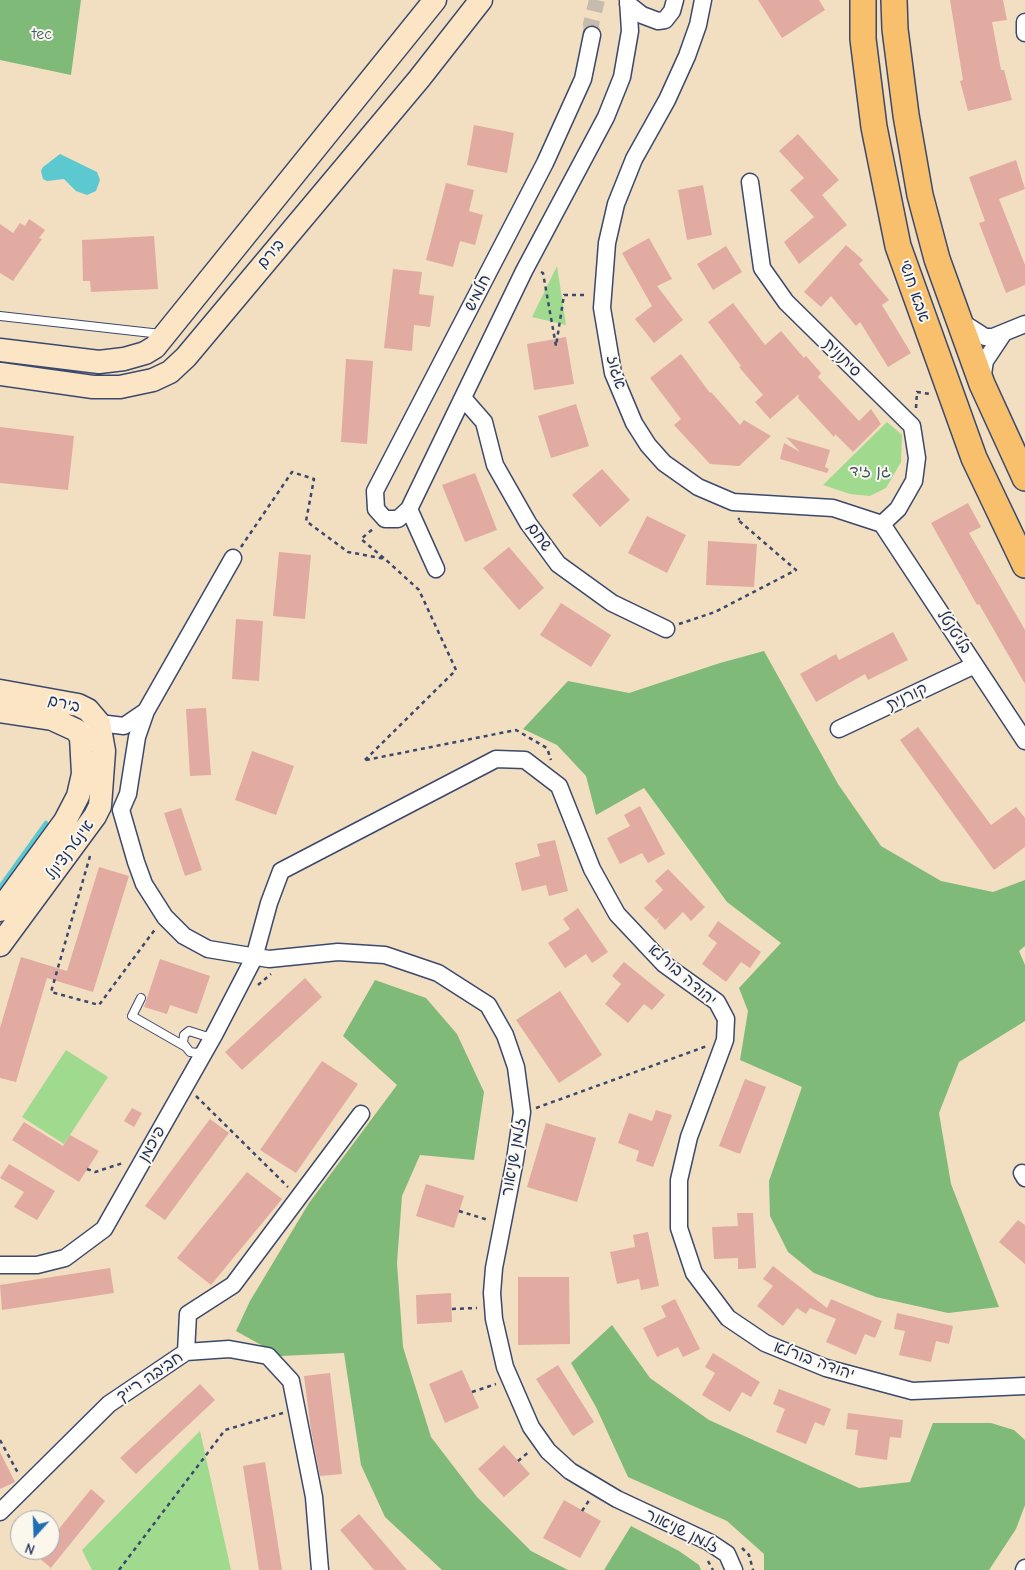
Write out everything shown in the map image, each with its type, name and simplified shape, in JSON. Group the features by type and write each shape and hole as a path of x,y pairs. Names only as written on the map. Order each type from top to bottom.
{"main road":[{"name":"אבא חושי","path":"863,0 863,39 874,127 898,246 974,458 1025,565"},
{"name":"אבא חושי","path":"894,0 895,29 906,115 920,195 937,259 982,384 1025,478"}],"street":[{"name":"בירם","path":"0,350 99,362 124,359 145,353 155,347 435,0"},
{"name":"בירם","path":"0,374 93,386 120,387 153,380 170,372 186,357 419,79 481,0"},
{"name":"חלמיש","path":"628,2 642,14 658,21 665,20 669,16 676,0"},
{"name":"אגוז","path":"687,56 693,0"},
{"name":"אגוז","path":"703,0 698,25 687,56 667,100 634,160 616,204 607,243 602,308 613,374 634,423 648,445 664,464 698,487 733,502 833,508 882,524"},
{"name":"חלמיש","path":"409,509 524,271 606,117 622,77 630,31 628,2"},
{"path":"1025,22 1025,33"},
{"name":"חלמיש","path":"385,519 376,509 375,491 545,163 583,79 592,35"},
{"name":"סיתונית","path":"750,182 762,268 786,302 912,426 917,458 914,481 898,509 882,524"},
{"path":"960,321 985,337 1003,334 1025,324"},
{"path":"982,384 981,375 985,361 1003,334"},
{"name":"שחם","path":"463,398 484,422 496,465 528,523 558,564 612,603 666,629"},
{"path":"385,519 398,519 409,509 436,569"},
{"name":"בליטנטל","path":"882,524 1025,741"},
{"name":"אינטרנציונל","path":"0,945 95,816 111,808 128,794 137,737 146,711 233,558"},
{"name":"קורנית","path":"839,729 975,664"},
{"name":"בירם","path":"0,691 78,705 88,710 99,723 111,808"},
{"name":"בירם","path":"0,711 67,724 81,737"},
{"name":"אינטרנציונל","path":"124,726 146,711"},
{"path":"81,737 88,728 99,723 124,726 135,732 137,737"},
{"name":"אינטרנציונל","path":"0,910 65,821 78,796 83,774 81,737"},
{"path":"254,958 269,903 281,871 496,759 525,760 559,786"},
{"name":"זלמן שניאור","path":"83,774 92,794 111,808 144,884 165,917 184,936 208,949 254,958 269,959 338,952 385,955 438,973 488,1005 505,1035 516,1067 522,1112 515,1160 494,1268 492,1293 494,1319 505,1367 531,1427 548,1450 570,1471 617,1500 710,1542 728,1554 734,1570"},
{"name":"יהודה בורלא","path":"559,786 592,869 617,914 664,964 717,1002 726,1019 725,1040 689,1137 679,1180 679,1228 694,1273 728,1318 765,1343 826,1368 912,1391 1025,1386"},
{"name":"פיכמן","path":"0,1265 37,1266 64,1258 104,1229 210,1042 254,958"},
{"path":"186,1352 188,1314 233,1285 361,1114"},
{"name":"חביבה רייך","path":"0,1512 109,1404 186,1352 230,1349 268,1356 291,1381 314,1498 320,1570"}],"lane":[{"path":"0,316 166,334"},
{"path":"141,998 132,1016 186,1047"},
{"path":"189,1032 205,1036 210,1042 197,1053 190,1052 183,1043 184,1036 189,1032"}],"path":[{"path":"543,272 556,346 564,295 603,295"},
{"path":"913,432 917,392 951,397"},
{"path":"233,558 292,472 314,479 306,521 348,552 385,559"},
{"path":"666,629 715,612 796,570 737,519 746,518"},
{"path":"385,519 362,539 419,590 456,670 365,760 516,730 547,748 559,786"},
{"path":"90,854 52,992 100,1005 165,917"},
{"path":"532,1102 533,1109 725,1040"},
{"path":"185,1086 297,1197"},
{"path":"87,1169 95,1172 122,1162"},
{"path":"459,1211 488,1220"},
{"path":"452,1309 477,1308"},
{"path":"472,1392 497,1383"},
{"path":"119,1570 225,1430 296,1408"},
{"path":"0,1440 26,1487"},
{"path":"518,1461 533,1448"},
{"path":"582,1511 592,1495"},
{"path":"736,1542 750,1555 753,1570"}],"green space":[{"name":"tec","path":"0,0 81,0 71,75 0,60"},
{"path":"557,266 566,325 532,317"},
{"name":"גן זיד","path":"887,422 902,435 901,462 886,488 870,496 850,494 823,485"},
{"path":"764,651 838,784 881,846 941,881 993,892 1025,880 1025,946 1019,951 1025,965 1025,1021 959,1062 939,1113 951,1184 999,1307 948,1313 876,1297 814,1273 788,1252 770,1216 769,1181 802,1087 740,1060 748,1011 739,988 781,943 727,902 644,788 596,815 586,776 557,745 523,729 568,681 629,693 720,663"},
{"path":"375,980 426,998 457,1034 484,1092 474,1160 420,1155 402,1196 397,1263 403,1347 431,1437 477,1497 531,1551 568,1570 442,1570 385,1517 361,1465 344,1353 281,1356 236,1331 250,1301 309,1203 397,1085 343,1036"},
{"path":"66,1050 108,1077 64,1144 22,1117"},
{"path":"612,1325 650,1378 709,1420 859,1488 910,1482 933,1423 991,1423 1014,1430 1025,1440 1025,1505 1016,1529 989,1570 764,1570 764,1554 727,1521 628,1477 596,1407 571,1363"},
{"path":"200,1431 231,1570 92,1570 82,1550"},
{"path":"631,1526 679,1551 699,1565 701,1570 604,1570"}],"water":[{"path":"60,154 97,172 100,180 96,191 87,195 76,191 64,179 47,181 43,179 41,171 43,167"}],"building":[{"path":"758,0 819,0 825,10 782,38"},
{"path":"950,0 1003,0 1007,20 992,22 1001,70 1004,70 1012,100 968,111 960,81 963,80"},
{"path":"474,125 514,133 507,173 467,165"},
{"path":"798,134 839,180 822,195 847,225 799,264 784,242 814,217 790,190 804,178 779,151"},
{"path":"1016,160 1025,189 999,199 1025,265 1025,285 1006,293 979,223 985,221 969,177"},
{"path":"446,183 474,190 469,211 483,215 475,245 460,241 453,267 426,260"},
{"path":"703,185 712,235 687,240 678,190"},
{"path":"29,219 45,230 39,238 42,239 13,281 0,273 0,224 13,233 20,223 25,226"},
{"path":"154,236 158,289 91,292 90,281 83,281 82,240"},
{"path":"649,238 672,279 657,286 683,320 654,343 635,319 652,306 622,253"},
{"path":"846,245 863,260 859,264 889,300 882,305 911,353 888,367 860,322 856,326 831,296 821,307 804,292"},
{"path":"726,246 742,272 713,290 697,264"},
{"path":"393,269 422,272 419,294 434,296 430,327 414,325 412,351 384,348"},
{"path":"733,303 765,345 781,331 804,358 806,356 821,373 818,377 859,421 871,409 881,424 853,452 835,434 834,437 798,398 799,394 770,419 755,402 763,395 739,367 741,366 708,322"},
{"path":"566,337 574,384 534,390 527,344"},
{"path":"681,354 710,393 740,425 744,420 771,436 739,466 710,464 674,425 681,419 650,378"},
{"path":"346,359 373,361 367,444 341,442"},
{"path":"576,404 589,446 551,458 538,416"},
{"path":"0,427 74,436 68,490 0,483"},
{"path":"786,437 830,450 825,467 829,469 827,473 780,459 784,443 800,452"},
{"path":"602,469 630,500 600,527 572,495"},
{"path":"475,473 497,530 465,542 442,485"},
{"path":"968,503 981,527 969,533 1025,630 1025,684 979,604 977,605 931,523"},
{"path":"647,516 686,535 667,573 628,553"},
{"path":"708,541 757,544 754,587 706,585"},
{"path":"509,547 544,588 519,610 483,568"},
{"path":"279,552 311,555 305,619 273,616"},
{"path":"561,603 611,635 591,667 540,635"},
{"path":"236,619 263,621 259,681 232,679"},
{"path":"893,632 908,660 868,680 865,674 816,702 800,674 836,654 839,660"},
{"path":"206,708 211,775 190,776 186,709"},
{"path":"918,727 991,825 1016,807 1025,818 1025,847 994,870 900,740"},
{"path":"252,751 294,766 276,815 235,800"},
{"path":"640,806 665,854 648,863 642,853 620,864 607,838 630,826 624,815"},
{"path":"181,808 202,870 185,876 164,813"},
{"path":"555,840 568,891 549,896 546,885 522,891 515,863 540,856 537,844"},
{"path":"99,867 129,876 93,992 47,978 16,1082 0,1078 0,1028 21,957 67,971"},
{"path":"668,869 705,907 691,921 683,912 665,930 657,921 660,916 656,920 644,908 663,890 655,881"},
{"path":"578,908 608,952 592,963 586,954 565,968 548,943 570,929 563,919"},
{"path":"718,921 761,952 750,968 741,962 726,982 702,964 717,943 708,936"},
{"path":"160,959 210,976 197,1014 170,1005 167,1014 144,1007"},
{"path":"624,962 665,995 652,1010 644,1004 628,1023 605,1004 621,984 612,976"},
{"path":"305,978 322,997 242,1070 225,1052"},
{"path":"560,991 602,1055 559,1083 516,1020"},
{"path":"322,1061 358,1084 296,1173 260,1150"},
{"path":"745,1079 766,1087 740,1154 719,1146"},
{"path":"132,1108 142,1113 134,1127 124,1121"},
{"path":"656,1110 672,1115 653,1167 636,1161 639,1151 618,1143 629,1113 652,1121"},
{"path":"210,1119 229,1133 165,1220 145,1206"},
{"path":"24,1122 63,1146 70,1135 99,1151 79,1182 12,1140"},
{"path":"546,1123 596,1138 577,1202 527,1187"},
{"path":"9,1164 55,1191 37,1220 14,1207 24,1192 0,1178"},
{"path":"247,1172 282,1199 211,1285 177,1258"},
{"path":"426,1184 464,1196 454,1228 416,1216"},
{"path":"737,1213 753,1213 756,1268 738,1269 738,1258 714,1259 712,1227 738,1226"},
{"path":"1018,1220 1025,1225 1025,1264 999,1242"},
{"path":"648,1232 659,1286 641,1290 639,1279 617,1284 610,1252 635,1247 633,1235"},
{"path":"773,1266 827,1308 831,1299 882,1321 875,1338 865,1334 856,1355 826,1342 836,1319 810,1308 806,1314 797,1308 783,1326 757,1306 773,1286 763,1279"},
{"path":"110,1268 114,1293 2,1310 0,1285"},
{"path":"518,1277 569,1277 570,1344 518,1345"},
{"path":"451,1293 452,1322 417,1324 416,1295"},
{"path":"675,1299 700,1349 683,1357 678,1347 657,1357 643,1328 666,1317 661,1306"},
{"path":"897,1313 953,1326 949,1344 936,1341 931,1362 899,1355 905,1331 894,1329"},
{"path":"713,1353 760,1382 751,1397 742,1392 730,1412 702,1395 715,1373 705,1367"},
{"path":"558,1365 594,1422 573,1436 536,1379"},
{"path":"462,1370 479,1408 445,1423 429,1384"},
{"path":"330,1373 342,1474 320,1476 311,1430 304,1376"},
{"path":"200,1384 215,1400 136,1474 120,1458"},
{"path":"779,1389 831,1409 824,1426 815,1422 806,1444 776,1432 785,1409 773,1404"},
{"path":"848,1413 903,1420 901,1438 890,1437 887,1460 855,1455 858,1430 846,1429"},
{"path":"504,1445 530,1474 504,1497 478,1469"},
{"path":"0,1452 15,1482 0,1489"},
{"path":"265,1462 282,1570 259,1570 243,1466"},
{"path":"91,1489 105,1501 60,1557 60,1528"},
{"path":"564,1500 601,1521 580,1558 543,1538"},
{"path":"359,1514 407,1570 374,1570 340,1530"},
{"path":"41,1560 57,1560 50,1569"}],"waterway":[{"path":"0,887 46,823"}],"tunnel":[{"path":"592,35 591,24 597,0"}]}
